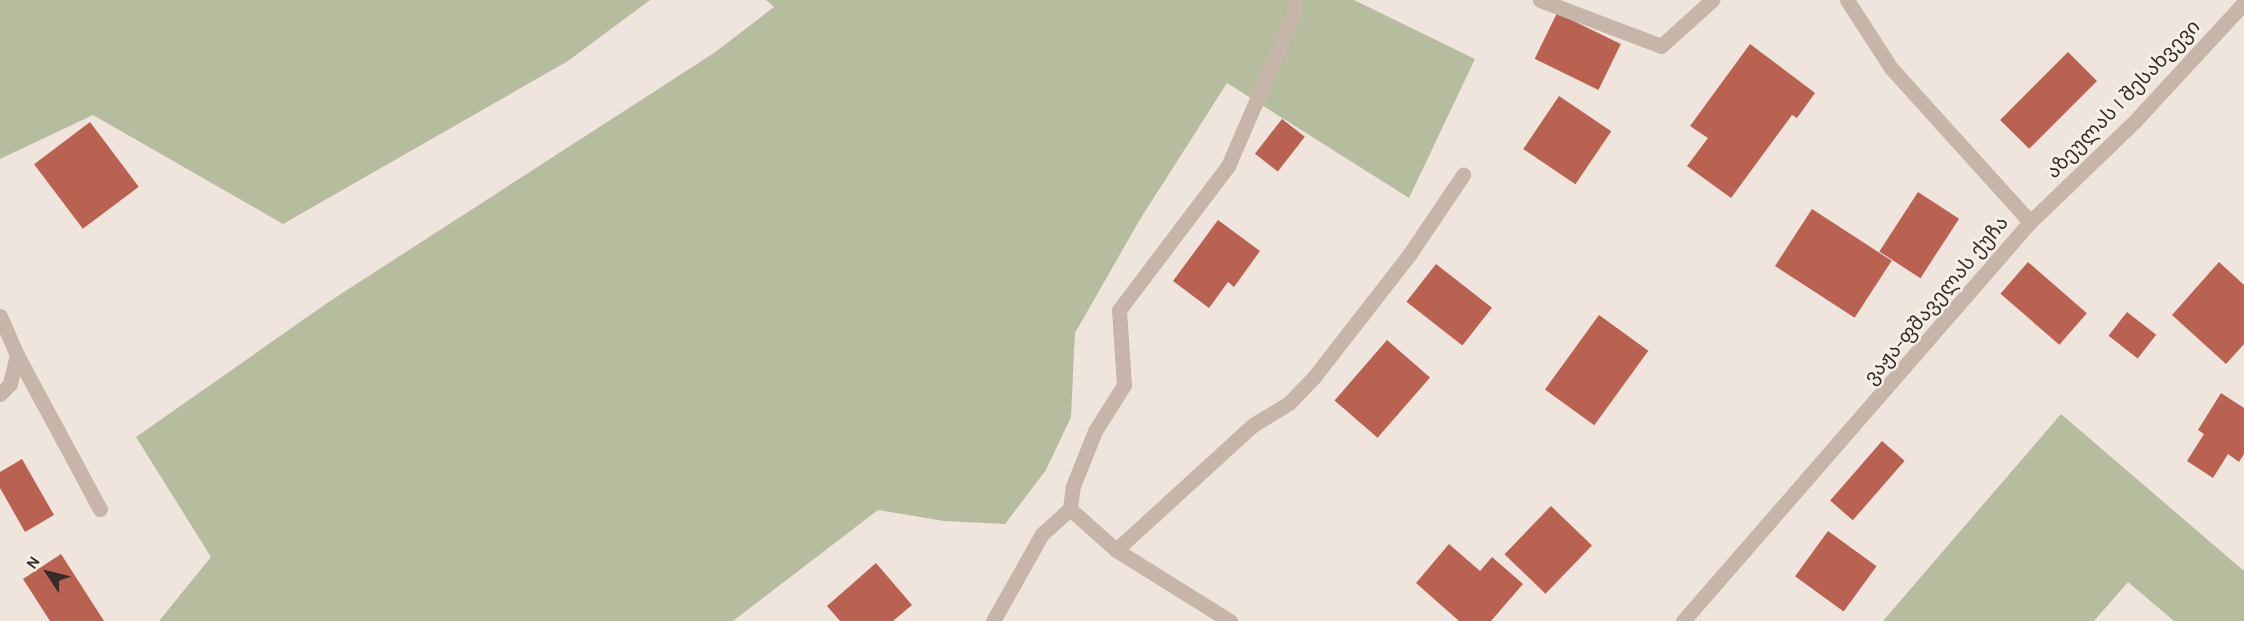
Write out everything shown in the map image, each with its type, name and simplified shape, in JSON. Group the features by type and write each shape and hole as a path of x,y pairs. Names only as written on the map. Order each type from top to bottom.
{"street":[{"path":"993,621 1042,534 1070,509 1073,486 1095,431 1124,385 1119,310 1228,166 1292,18 1296,0"},
{"path":"1540,0 1661,46 1712,0"},
{"name":"ვაჟა-ფშაველას ქუჩა","path":"1683,621 2030,222 1891,68 1847,0"},
{"name":"აზეულას I შესახვევი","path":"2030,222 2134,122 2244,3"},
{"path":"1116,550 1252,425 1289,403 1314,377 1409,255 1463,175"},
{"path":"0,316 17,355 100,509"},
{"path":"0,394 10,384 17,355"},
{"path":"1070,509 1116,550 1230,621"}],"green space":[{"path":"0,0 650,0 568,61 283,224 93,115 0,159"},
{"path":"766,0 1354,0 1475,59 1409,198 1227,83 1139,221 1075,333 1071,417 1046,470 1005,524 944,521 878,510 733,621 159,621 211,557 136,437 330,301 714,53 774,7"},
{"path":"2061,414 2244,571 2244,621 2174,621 2128,582 2094,621 1883,621"}],"building":[{"path":"1557,13 1621,44 1598,90 1535,59"},
{"path":"1750,44 1815,93 1797,118 1792,115 1731,198 1687,166 1708,138 1690,126"},
{"path":"2068,52 2097,81 2029,149 2000,120"},
{"path":"1559,96 1611,131 1575,184 1523,149"},
{"path":"1282,119 1305,137 1278,172 1255,154"},
{"path":"90,122 139,187 83,229 34,164"},
{"path":"1918,192 1959,219 1920,278 1879,252"},
{"path":"1812,209 1892,261 1855,318 1775,266"},
{"path":"1218,220 1260,251 1234,287 1228,282 1209,308 1173,281"},
{"path":"2028,262 2087,313 2059,345 2000,294"},
{"path":"2219,262 2244,285 2244,344 2226,364 2172,315"},
{"path":"1436,264 1492,308 1462,346 1406,302"},
{"path":"2127,312 2156,335 2138,358 2109,336"},
{"path":"1599,315 1648,351 1594,425 1545,389"},
{"path":"1387,340 1430,377 1378,438 1335,400"},
{"path":"2221,393 2244,408 2244,454 2239,462 2228,454 2213,478 2187,461 2204,434 2198,430"},
{"path":"1882,441 1905,461 1853,520 1830,501"},
{"path":"22,459 54,515 25,532 0,488 0,472"},
{"path":"1551,506 1592,546 1545,594 1504,554"},
{"path":"1828,531 1877,566 1844,612 1795,576"},
{"path":"1449,544 1480,571 1492,557 1523,584 1491,621 1459,621 1416,583"},
{"path":"61,554 104,621 50,621 23,579"},
{"path":"876,563 912,605 893,621 840,621 827,606"}]}
